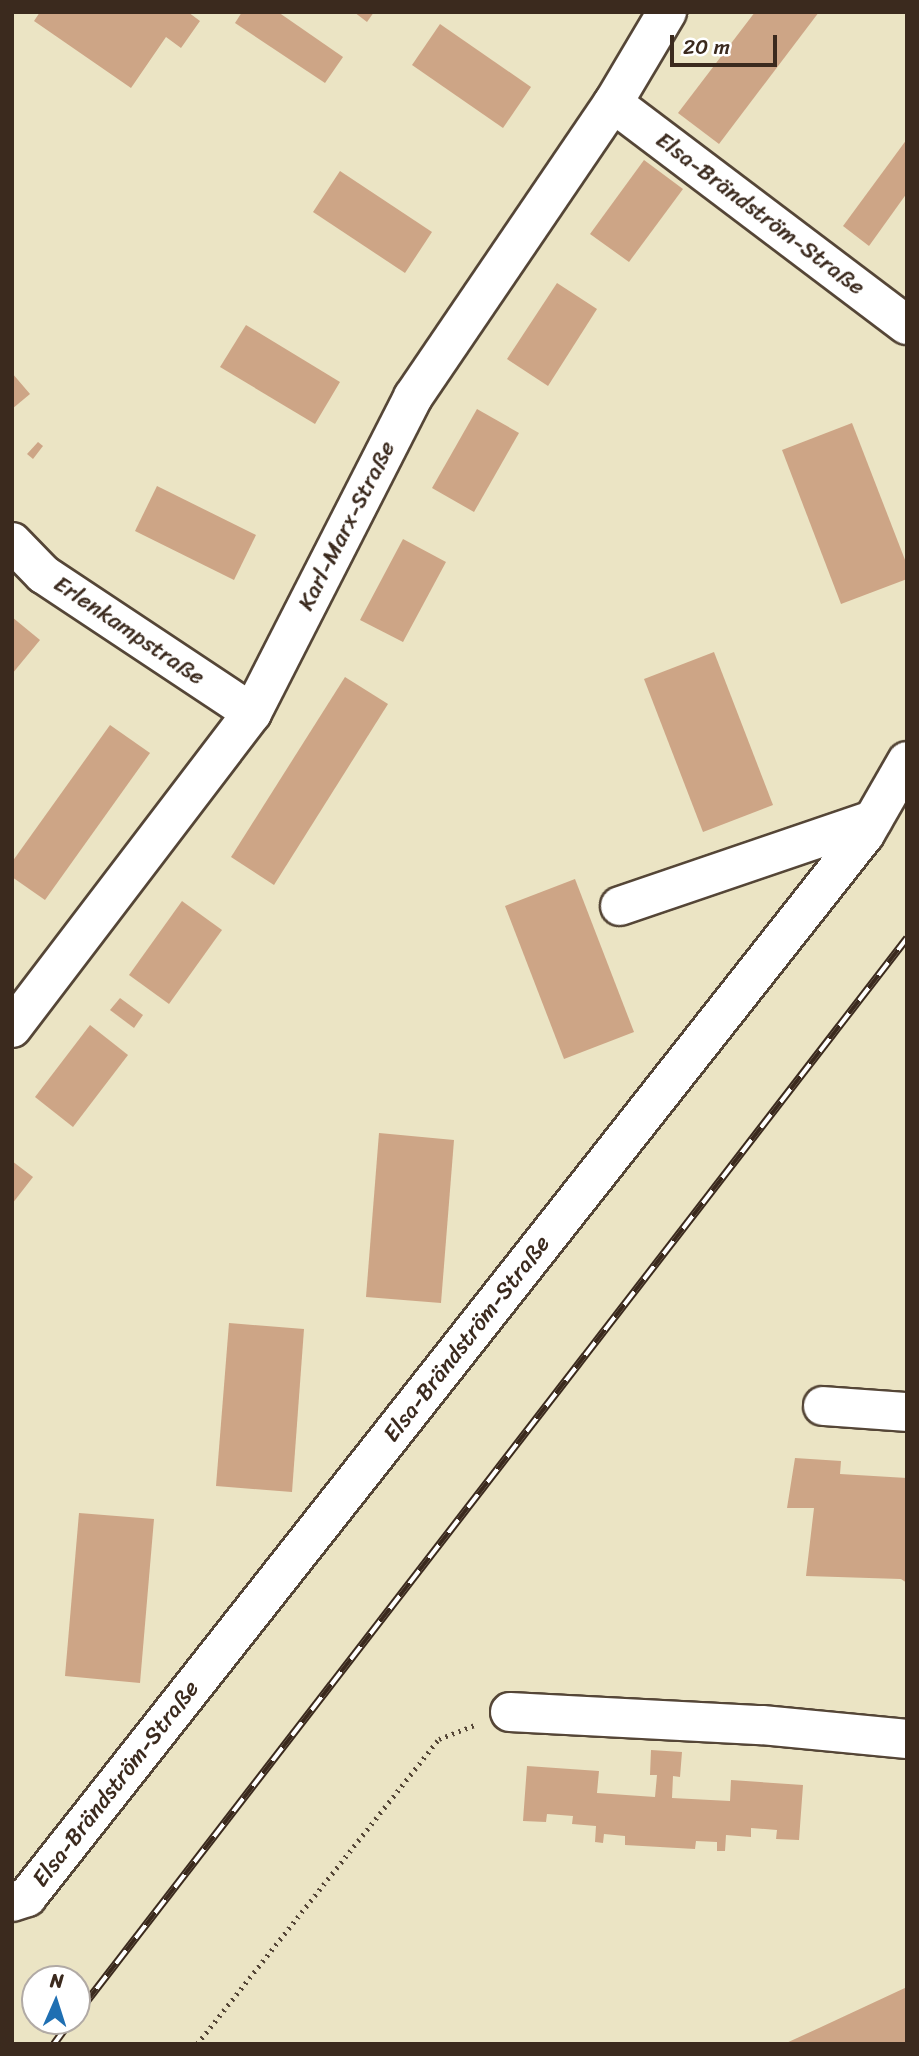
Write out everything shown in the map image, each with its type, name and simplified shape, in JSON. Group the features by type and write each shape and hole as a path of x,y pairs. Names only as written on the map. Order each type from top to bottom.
{"street":[{"name":"Karl-Marx-Straße","path":"12,1028 252,713 413,397 613,103 667,12"},
{"name":"Elsa-Brändström-Straße","path":"613,103 907,325"},
{"name":"Erlenkampstraße","path":"12,542 43,574 252,713"},
{"name":"Elsa-Brändström-Straße","path":"12,1902 27,1897 36,1886 873,820 907,761"},
{"path":"620,906 873,820"},
{"path":"823,1406 907,1412"},
{"path":"510,1712 762,1725 907,1739"}],"path":[{"path":"197,2044 439,1739 510,1712"}],"building":[{"path":"40,12 188,12 200,21 181,48 166,37 131,88 34,21"},
{"path":"242,12 278,12 343,57 325,83 235,23"},
{"path":"354,12 374,12 367,22"},
{"path":"755,12 819,12 719,144 678,113"},
{"path":"440,24 531,87 503,128 412,65"},
{"path":"907,139 907,193 869,246 843,226"},
{"path":"644,160 683,189 629,262 590,234"},
{"path":"340,171 432,232 405,273 313,212"},
{"path":"557,283 597,309 548,386 507,359"},
{"path":"246,325 340,382 315,424 220,367"},
{"path":"12,373 30,394 12,409"},
{"path":"477,409 519,433 474,512 432,488"},
{"path":"852,423 907,565 907,579 841,604 782,450"},
{"path":"38,442 43,446 33,459 27,454"},
{"path":"157,486 256,535 234,580 135,531"},
{"path":"403,539 446,562 403,642 360,620"},
{"path":"12,617 40,640 12,674"},
{"path":"714,652 773,805 703,832 644,679"},
{"path":"345,677 388,704 274,885 231,857"},
{"path":"110,725 150,753 45,900 12,877 12,862"},
{"path":"575,879 634,1032 564,1059 505,906"},
{"path":"182,901 222,930 169,1004 129,975"},
{"path":"120,998 143,1015 134,1028 110,1010"},
{"path":"90,1025 128,1055 73,1127 35,1097"},
{"path":"379,1133 454,1140 441,1303 366,1297"},
{"path":"12,1161 33,1177 12,1204"},
{"path":"229,1323 304,1329 292,1492 216,1486"},
{"path":"795,1458 841,1461 840,1474 907,1478 907,1583 901,1579 806,1576 814,1508 787,1508"},
{"path":"79,1513 154,1519 140,1683 65,1676"},
{"path":"651,1750 682,1752 680,1777 673,1776 672,1798 730,1801 731,1780 803,1785 799,1840 776,1839 777,1830 751,1828 751,1837 726,1835 725,1851 717,1851 717,1842 696,1841 695,1849 625,1845 625,1836 604,1834 603,1843 595,1842 596,1826 572,1824 573,1816 547,1814 546,1822 523,1821 527,1766 599,1771 597,1793 655,1797 657,1775 650,1775"},
{"path":"907,1987 907,2044 784,2044 819,2028"}],"railway":[{"path":"91,1996 907,938"},
{"path":"54,2044 61,2035"}]}
